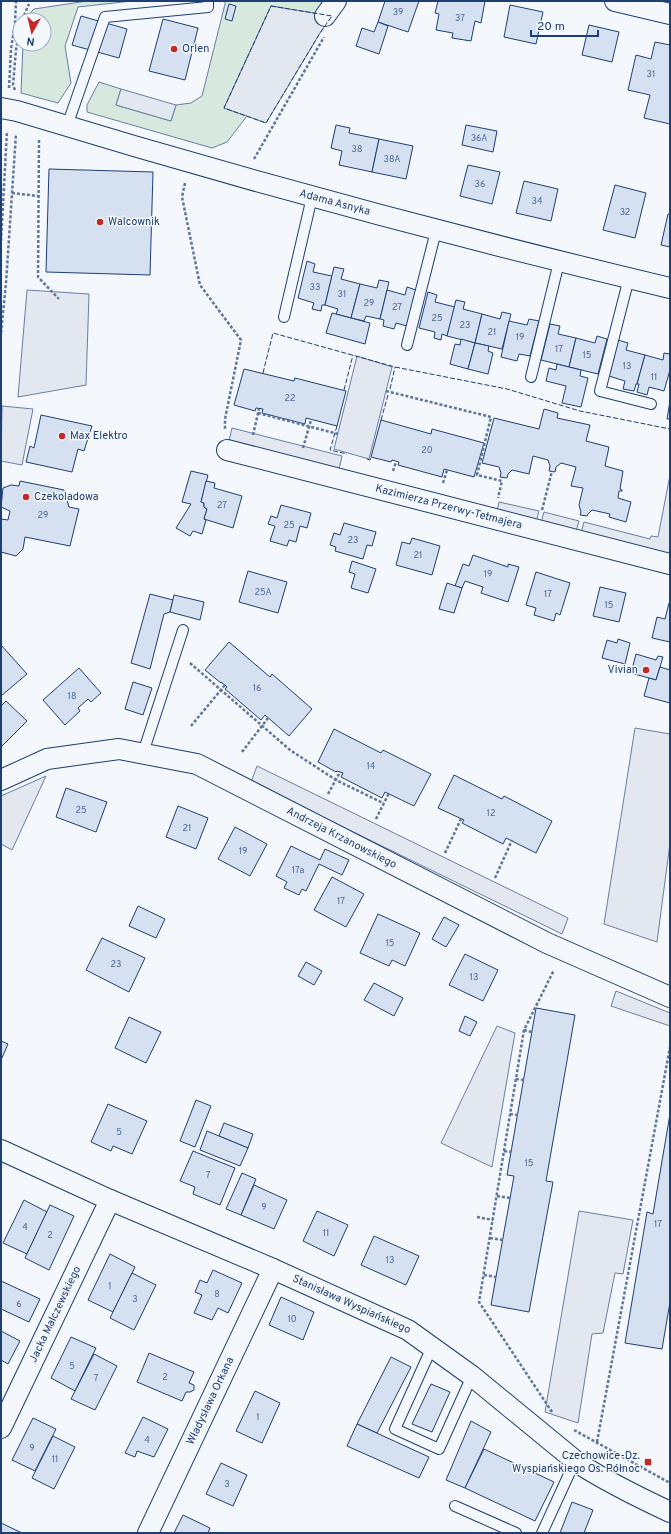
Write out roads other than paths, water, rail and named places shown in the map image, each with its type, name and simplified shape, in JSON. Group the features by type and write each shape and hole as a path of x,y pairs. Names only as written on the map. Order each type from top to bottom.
{"street":[{"path":"615,1 670,14"},
{"name":"Adama Asnyka","path":"9,104 67,126 312,197 436,231 670,288"},
{"name":"Kazimierza Przerwy-Tetmajera","path":"227,450 670,564"},
{"name":"Andrzeja Krzanowskiego","path":"1,780 47,759 119,748 197,764 547,943 670,997"},
{"name":"Stanisława Wyspiańskiego","path":"1,1150 110,1200 273,1269 408,1330 472,1376 575,1461 596,1475 625,1491 670,1512"},
{"name":"Jacka Malczewskiego","path":"1,1428 110,1200"},
{"name":"Władysława Orkana","path":"148,1533 273,1269"}],"lane":[{"path":"67,126 105,17 208,7 208,1"},
{"path":"284,317 312,197"},
{"path":"407,345 436,231"},
{"path":"531,377 559,262"},
{"path":"629,278 600,391 651,404"},
{"path":"143,754 183,630"},
{"path":"432,1347 396,1429 439,1449 472,1376"},
{"path":"542,1533 575,1461"},
{"path":"455,1506 516,1533"}],"place":[{"name":"Orlen","path":"174,49"},
{"name":"Walcownik","path":"100,222"},
{"name":"Max Elektro","path":"62,436"},
{"name":"Czekoladowa","path":"26,497"},
{"name":"Vivian","path":"646,670"},
{"name":"Czechowice-Dz. Wyspiańskiego Os. Północ","path":"648,1462"}]}
